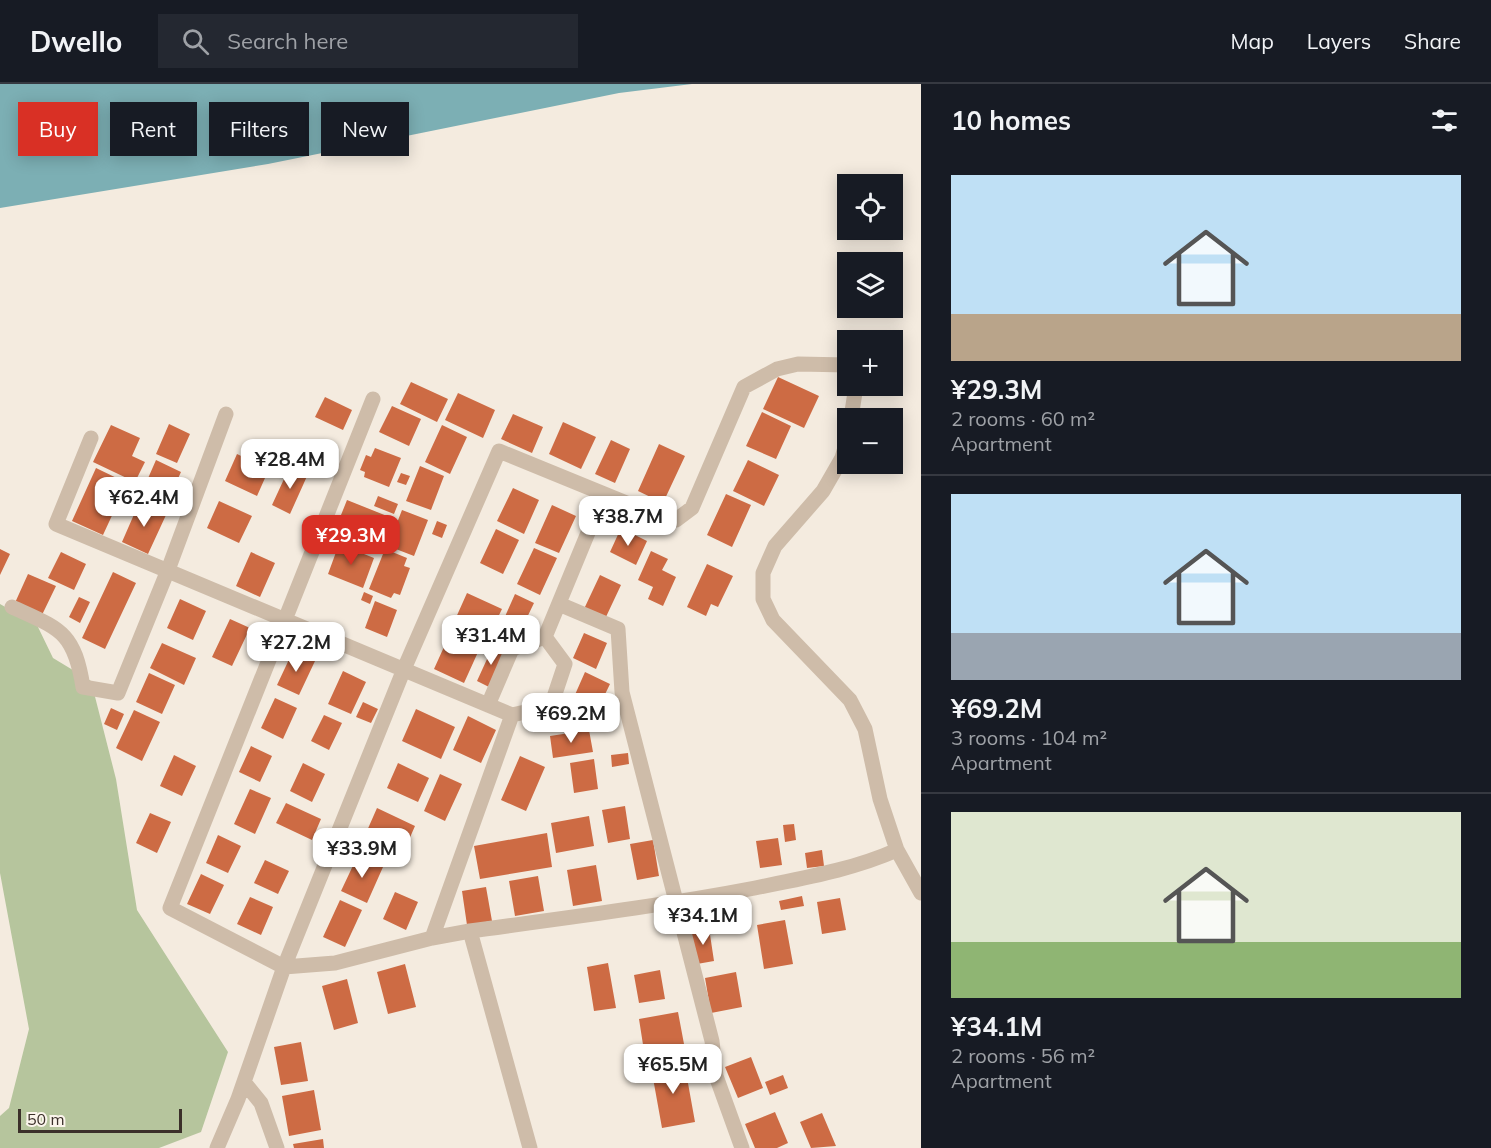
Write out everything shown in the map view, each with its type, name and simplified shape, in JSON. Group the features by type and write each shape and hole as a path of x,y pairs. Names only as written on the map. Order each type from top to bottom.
{"street":[{"path":"217,1148 244,1082 284,967 404,669 499,451 658,516 676,520 692,508 744,387 777,369 798,364 837,365"},
{"path":"373,399 170,908 284,967 335,963 432,938 470,931 676,903 836,870 874,860 897,850"},
{"path":"12,607 50,625 65,635 80,667 83,687 118,693 168,570 226,414"},
{"path":"91,438 56,524 512,715 551,706 565,664 545,637"},
{"path":"837,467 823,491 775,546 763,573 763,599 773,620 850,700 865,729 880,798 897,850 921,893"},
{"path":"488,705 512,649 545,637 604,494"},
{"path":"559,604 618,629 622,692 712,1041 716,1076 742,1148"},
{"path":"432,938 512,715"},
{"path":"470,931 530,1148"},
{"path":"244,1082 261,1103 277,1148"}],"green space":[{"path":"0,604 37,625 53,658 91,681 116,779 137,910 228,1052 201,1132 159,1148 0,1148 0,1116 9,1108 29,1029 0,873"}],"water":[{"path":"0,84 692,84 619,93 409,135 409,102 321,102 321,153 309,156 309,102 209,102 209,156 308,156 0,208"}],"building":[{"path":"778,377 819,396 804,428 763,409"},
{"path":"411,382 448,399 437,422 400,404"},
{"path":"458,393 495,410 483,438 445,420"},
{"path":"325,397 352,410 343,430 315,417"},
{"path":"392,406 421,419 409,446 379,432"},
{"path":"762,412 791,426 776,459 746,446"},
{"path":"513,414 543,427 532,453 501,439"},
{"path":"563,422 596,437 581,469 549,454"},
{"path":"169,424 190,434 177,463 156,454"},
{"path":"111,425 140,438 132,456 145,462 135,482 93,462"},
{"path":"442,425 467,437 450,474 425,462"},
{"path":"611,440 630,449 615,483 595,474"},
{"path":"659,444 685,456 663,503 638,491"},
{"path":"375,448 401,458 389,487 364,477 365,472 360,470 366,455 371,457"},
{"path":"237,454 269,469 257,496 225,481"},
{"path":"156,460 181,472 163,511 139,499"},
{"path":"748,460 779,475 764,506 733,491"},
{"path":"290,466 308,474 290,514 272,505"},
{"path":"420,466 444,476 431,510 406,501"},
{"path":"96,468 127,483 103,535 72,521"},
{"path":"401,473 410,476 406,485 397,482"},
{"path":"513,488 539,500 524,534 497,521"},
{"path":"726,494 751,505 732,547 707,535"},
{"path":"378,496 398,504 394,514 374,506"},
{"path":"347,500 392,518 382,542 374,539 372,543 359,538 361,534 337,525"},
{"path":"219,501 252,516 239,543 207,528"},
{"path":"139,503 166,515 148,554 122,542"},
{"path":"552,505 576,516 559,553 535,543"},
{"path":"402,510 428,520 414,556 388,546"},
{"path":"437,521 447,525 442,538 432,534"},
{"path":"621,528 647,541 636,565 610,552"},
{"path":"496,529 519,540 503,574 480,563"},
{"path":"339,544 374,558 363,588 328,574"},
{"path":"534,548 557,558 540,595 517,584"},
{"path":"0,549 10,554 0,575"},
{"path":"385,549 407,558 404,566 410,568 400,595 394,593 391,598 369,589"},
{"path":"651,551 668,559 662,570 676,577 663,606 648,599 653,587 638,580"},
{"path":"61,552 86,564 74,590 48,578"},
{"path":"251,552 275,563 260,597 236,586"},
{"path":"707,564 733,576 718,607 711,604 706,616 687,607"},
{"path":"113,572 136,583 105,649 82,638"},
{"path":"28,574 56,586 41,617 14,605"},
{"path":"600,575 621,585 605,619 584,609"},
{"path":"364,592 373,596 370,604 361,600"},
{"path":"467,593 502,609 488,638 454,622"},
{"path":"515,594 534,603 521,630 503,621"},
{"path":"79,597 90,602 80,623 69,617"},
{"path":"180,599 206,611 193,640 167,628"},
{"path":"375,601 397,610 387,637 365,628"},
{"path":"230,619 250,628 232,666 212,657"},
{"path":"453,627 483,641 464,683 434,669"},
{"path":"501,629 514,635 508,648 495,641"},
{"path":"584,633 607,643 596,669 573,658"},
{"path":"162,643 196,658 184,685 150,668"},
{"path":"493,646 505,652 489,687 477,681"},
{"path":"293,651 315,661 299,695 277,685"},
{"path":"343,671 366,682 351,714 328,704"},
{"path":"585,672 610,684 594,717 570,706"},
{"path":"149,673 175,685 162,714 136,702"},
{"path":"275,698 297,708 283,739 261,728"},
{"path":"363,702 378,709 371,723 356,717"},
{"path":"111,708 124,714 117,730 104,724"},
{"path":"416,709 455,727 441,759 402,741"},
{"path":"134,710 160,722 142,761 116,748"},
{"path":"324,715 342,723 329,750 311,741"},
{"path":"468,716 496,730 481,763 453,750"},
{"path":"589,730 593,752 553,758 550,736"},
{"path":"251,746 272,756 260,782 239,772"},
{"path":"628,753 629,764 612,767 611,755"},
{"path":"174,755 196,766 182,796 160,786"},
{"path":"520,756 545,767 526,811 501,800"},
{"path":"594,759 598,789 574,793 570,763"},
{"path":"303,763 325,774 312,802 290,791"},
{"path":"398,763 429,778 418,802 387,788"},
{"path":"440,774 462,784 445,821 424,811"},
{"path":"250,789 271,798 255,834 234,824"},
{"path":"286,803 321,819 312,840 276,823"},
{"path":"625,806 630,839 608,843 602,810"},
{"path":"377,808 415,826 404,851 366,833"},
{"path":"150,813 171,822 157,853 136,843"},
{"path":"589,816 594,846 556,853 551,823"},
{"path":"794,824 796,840 785,842 783,825"},
{"path":"547,833 552,867 480,879 474,846"},
{"path":"218,835 241,846 228,873 206,863"},
{"path":"778,838 782,865 760,868 756,841"},
{"path":"653,840 659,876 637,880 630,844"},
{"path":"822,850 824,866 807,868 805,853"},
{"path":"358,855 383,867 367,903 341,891"},
{"path":"265,860 289,871 278,894 254,883"},
{"path":"596,865 602,901 573,906 567,870"},
{"path":"201,874 224,885 210,914 187,904"},
{"path":"538,876 544,911 515,916 509,881"},
{"path":"486,887 492,921 467,925 462,891"},
{"path":"395,892 418,902 406,930 383,919"},
{"path":"802,896 804,906 781,910 779,901"},
{"path":"250,897 273,907 261,935 237,924"},
{"path":"840,898 846,930 822,934 817,902"},
{"path":"340,900 362,910 345,947 323,937"},
{"path":"785,920 793,964 764,969 757,925"},
{"path":"709,928 714,961 697,964 691,931"},
{"path":"608,963 616,1008 594,1011 587,967"},
{"path":"405,964 416,1007 388,1014 377,972"},
{"path":"660,970 665,999 639,1003 634,975"},
{"path":"736,972 742,1007 711,1013 705,978"},
{"path":"347,979 358,1023 334,1030 322,986"},
{"path":"678,1012 684,1044 644,1051 639,1019"},
{"path":"301,1042 308,1081 281,1085 274,1047"},
{"path":"751,1057 763,1088 738,1098 725,1067"},
{"path":"684,1061 695,1122 662,1128 651,1067"},
{"path":"783,1075 788,1088 770,1095 765,1082"},
{"path":"314,1090 321,1130 289,1136 282,1096"},
{"path":"775,1112 788,1143 777,1148 755,1148 745,1124"},
{"path":"822,1113 836,1146 811,1148 800,1122"},
{"path":"323,1139 324,1148 294,1148 293,1144"}]}
